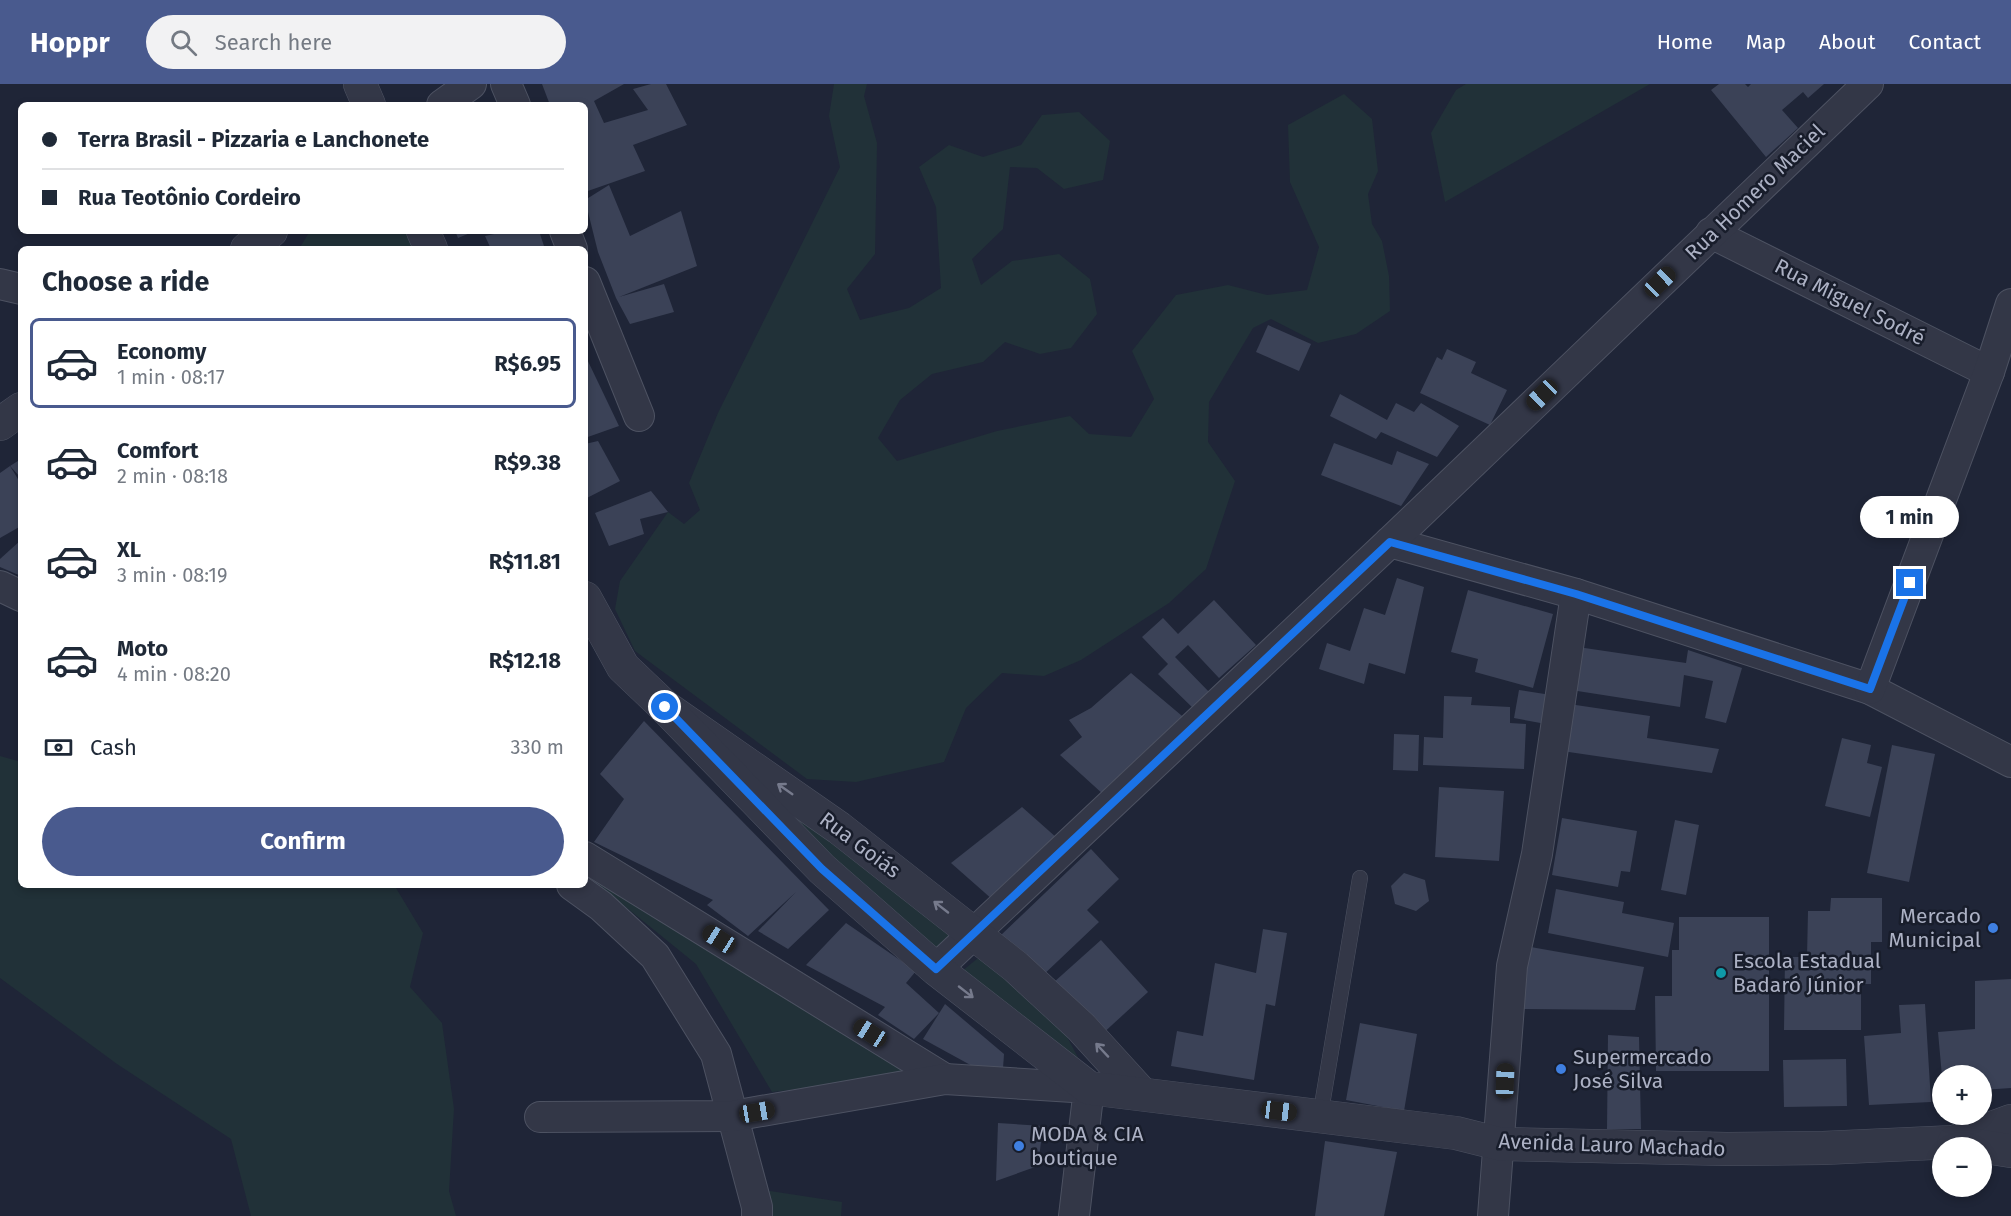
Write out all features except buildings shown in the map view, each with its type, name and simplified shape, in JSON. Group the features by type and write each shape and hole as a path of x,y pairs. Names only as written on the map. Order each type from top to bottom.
{"street":[{"path":"360,84 368,102"},
{"path":"446,102 471,84"},
{"path":"506,84 514,102"},
{"name":"Rua Homero Maciel","path":"936,969 1390,542 1868,84"},
{"name":"Rua Miguel Sodré","path":"1711,233 1989,372"},
{"path":"251,246 267,234"},
{"path":"0,284 18,288"},
{"path":"588,289 639,416"},
{"path":"1870,689 1989,372 2011,304"},
{"path":"0,424 18,411"},
{"path":"1390,542 1576,594 1870,689 2011,762"},
{"path":"0,586 18,595"},
{"path":"1493,1216 1512,966 1537,854 1576,594"},
{"name":"Rua Goiás","path":"588,603 623,667 665,707 839,828 974,933 1055,1001 1141,1093"},
{"path":"588,638 623,667"},
{"path":"665,707 822,869 936,969 1089,1088"},
{"path":"588,858 945,1079"},
{"path":"576,888 601,906 655,956 716,1054 734,1116 757,1207 757,1216"},
{"path":"540,1118 734,1116 945,1079 1089,1088"},
{"path":"1074,1216 1089,1088"},
{"name":"Avenida Lauro Machado","path":"1089,1088 1456,1133 1500,1144 1727,1149 1823,1148 1932,1143"},
{"name":"Avenida Lauro Machado","path":"1968,1137 2011,1121"},
{"path":"1992,1148 2011,1151"}],"lane":[{"path":"1320,1116 1360,878"}],"shaded area":[{"path":"834,84 867,84 864,96 877,143 875,254 847,289 860,320 909,308 941,288 936,207 919,167 949,145 983,157 1021,145 1042,115 1079,112 1110,141 1103,180 1064,189 1037,168 1010,167 1003,229 972,259 981,285 1012,261 1059,254 1090,279 1097,314 1071,348 1040,354 1005,342 983,362 932,374 900,400 878,438 897,461 997,431 1070,416 1089,434 1131,437 1154,399 1132,351 1176,295 1228,285 1267,295 1307,290 1319,247 1290,182 1288,125 1344,94 1372,119 1378,171 1368,194 1372,224 1382,241 1389,276 1390,311 1356,334 1318,343 1271,319 1253,328 1209,402 1208,442 1235,481 1206,569 1169,603 1081,660 1044,676 1002,673 966,708 944,762 856,782 807,779 635,651 615,609 620,581 668,512 684,524 700,510 689,483 718,413 840,167 829,116"},
{"path":"1466,84 1650,84 1445,202 1431,133 1456,90"},
{"path":"308,234 416,234 421,246 301,246"},
{"path":"0,756 18,761 18,888 396,888 423,933 410,987 442,1023 454,1109 449,1191 456,1216 251,1216 231,1139 117,1064 0,978"},
{"path":"766,791 953,932 933,954"},
{"path":"588,876 918,1076 772,1092 696,964"},
{"path":"983,954 1061,1025 1086,1073 956,976"},
{"path":"751,1188 842,1202 841,1216 749,1216"}],"place":[{"name":"Mercado Municipal","path":"1993,928"},
{"name":"Escola Estadual Badaró Júnior","path":"1721,973"},
{"name":"Supermercado José Silva","path":"1561,1069"},
{"name":"MODA & CIA boutique","path":"1019,1146"}],"route":[{"path":"665,707 822,869 936,969 1390,542 1576,594 1870,689 1910,583"}]}
